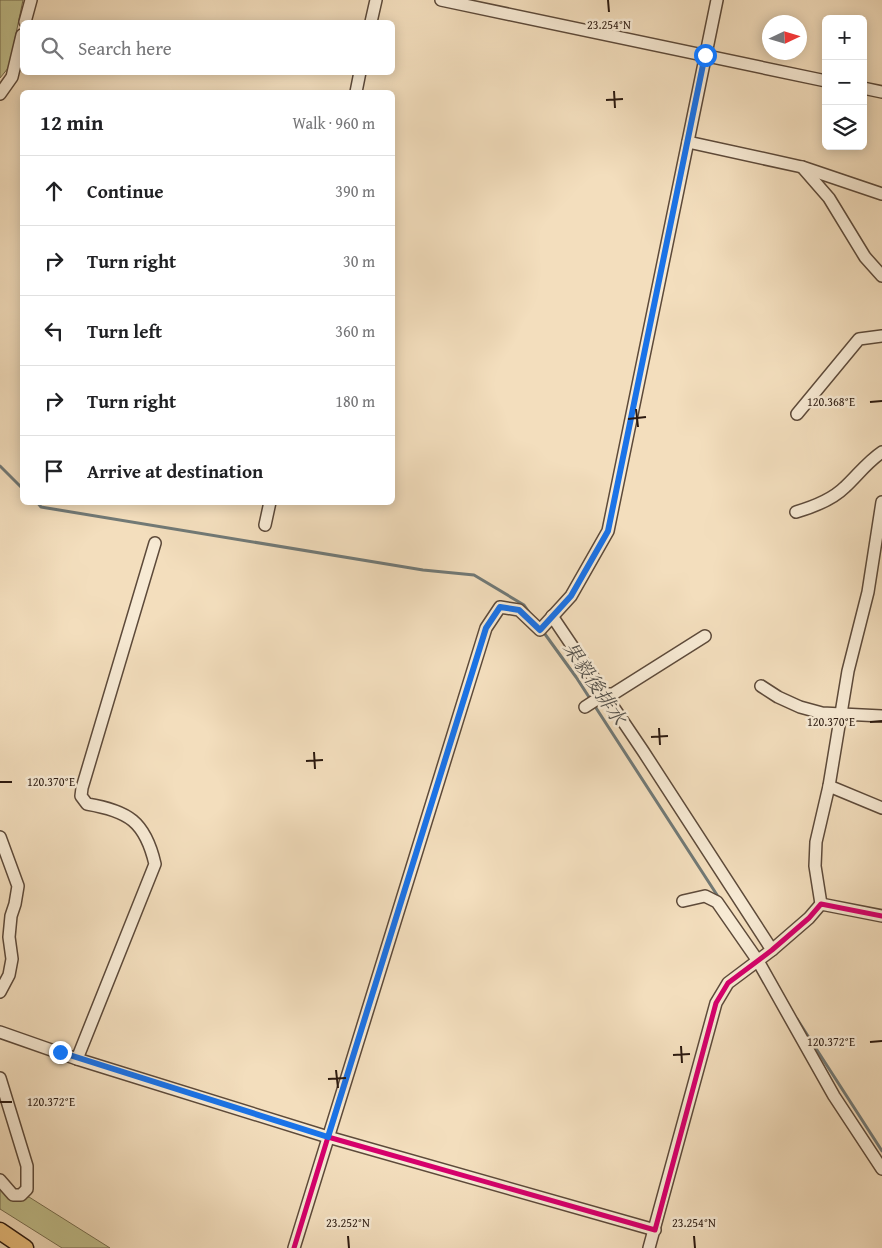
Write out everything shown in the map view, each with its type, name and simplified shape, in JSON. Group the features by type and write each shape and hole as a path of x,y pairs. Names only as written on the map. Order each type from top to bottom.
{"highway":[{"path":"0,1231 25,1248"}],"street":[{"path":"26,20 31,0"},
{"path":"371,20 376,0"},
{"path":"441,0 822,80"},
{"path":"294,1248 486,628 500,607 519,610 540,630 571,596 608,531 717,0"},
{"path":"0,94 12,77 20,43"},
{"path":"356,90 359,75"},
{"path":"867,89 882,92"},
{"path":"688,142 802,167 882,194"},
{"path":"802,167 829,198 866,257 882,276"},
{"path":"797,414 859,339 882,336"},
{"path":"796,512 808,509 835,496 871,460 882,452"},
{"path":"821,904 816,866 816,842 829,786 848,671 868,592 882,502"},
{"path":"265,525 269,505"},
{"path":"77,1059 155,864 151,847 142,830 124,814 111,808 87,804 81,796 155,543"},
{"path":"552,616 772,950"},
{"path":"585,707 605,694 613,694 705,636"},
{"path":"761,686 800,708 822,713 882,716"},
{"path":"829,786 882,808"},
{"path":"0,837 18,886 15,904 5,914 12,959 9,975 0,992"},
{"path":"683,901 705,896 717,902 758,961 834,1096 882,1169"},
{"path":"649,1248 716,1003 728,983 772,950 821,904"},
{"path":"821,904 882,916"},
{"path":"0,1032 77,1059 328,1137 655,1230"},
{"path":"0,1078 27,1166 27,1189 21,1195 13,1195 0,1180"}],"shaded area":[{"path":"0,0 23,0 9,67 0,78"},
{"path":"0,1182 24,1197 29,1197 110,1248 62,1248 0,1209"}],"waterway":[{"name":"果毅後排水","path":"0,466 20,486"},
{"name":"果毅後排水","path":"39,505 41,507 423,570 474,575 524,605 531,615"},
{"name":"果毅後排水","path":"542,630 576,677 719,898"},
{"name":"果毅後排水","path":"797,1019 882,1151"}],"cycle path":[{"path":"294,1248 328,1137 655,1230 716,1003 728,983 772,950 809,918 821,904 882,916"}],"route":[{"path":"60,1052 77,1059 328,1137 486,628 500,607 519,610 540,630 571,596 608,531 705,55"}]}
